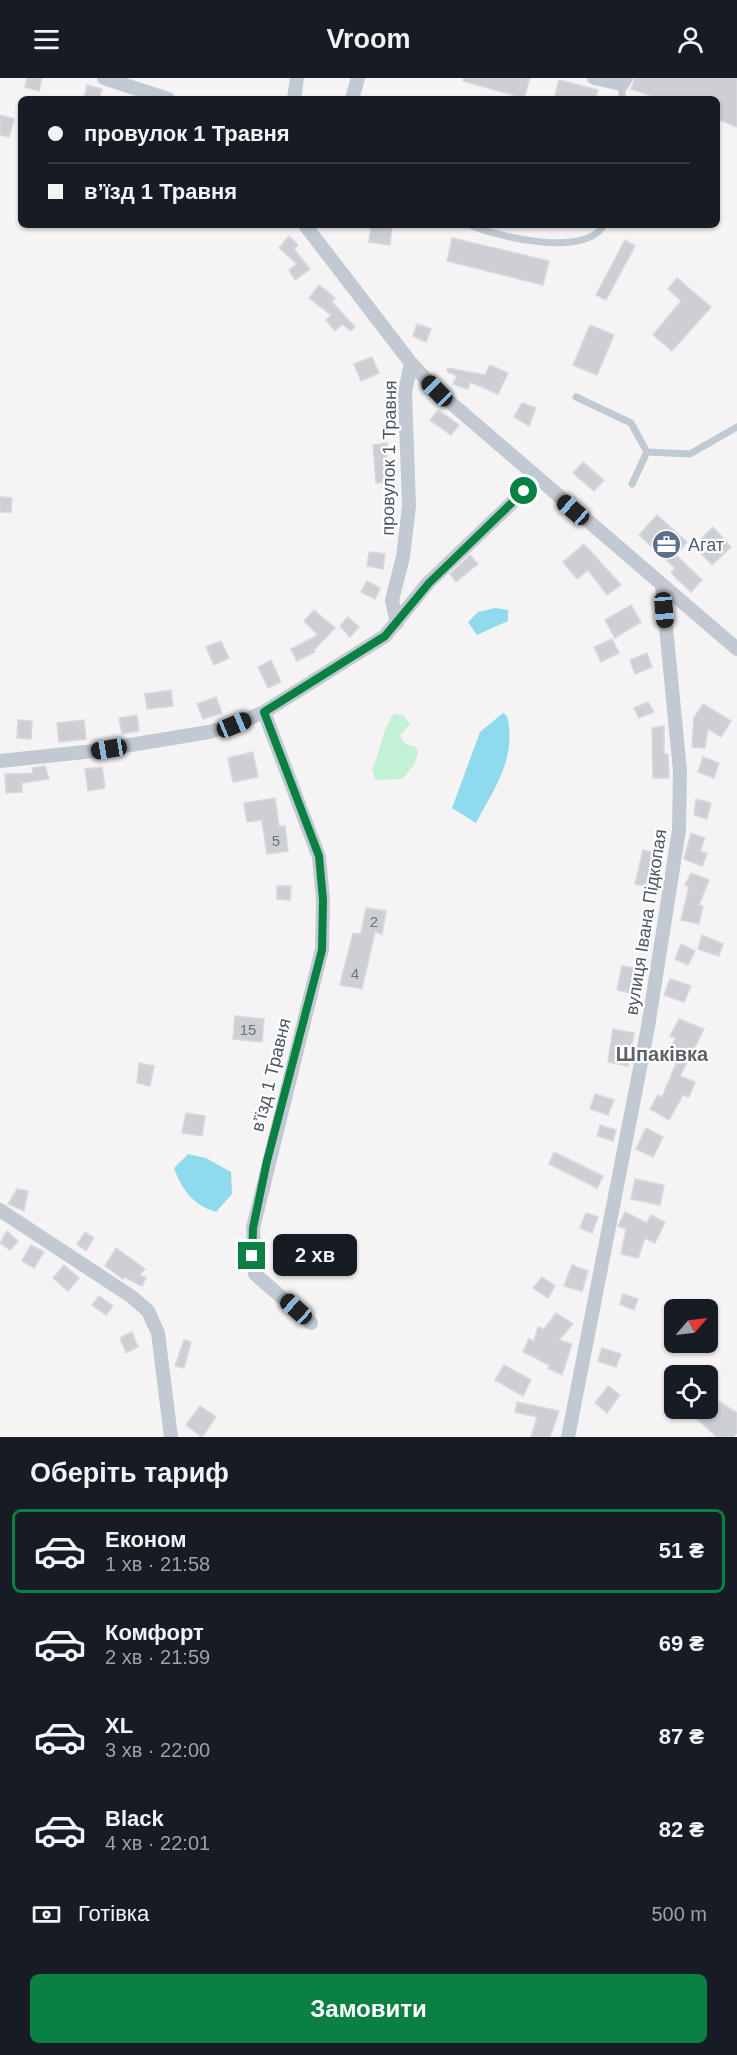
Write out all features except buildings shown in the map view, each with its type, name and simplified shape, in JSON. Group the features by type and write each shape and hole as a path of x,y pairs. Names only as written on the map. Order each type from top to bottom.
{"street":[{"path":"104,78 159,96"},
{"path":"294,96 297,78"},
{"path":"353,96 358,78"},
{"path":"594,78 624,81"},
{"path":"317,232 411,363 437,391 737,649"},
{"name":"провулок 1 Травня","path":"397,623 392,600 403,557 409,506 405,392 411,363"},
{"path":"0,761 101,750 209,732 234,725 264,712 385,636 429,583 537,479"},
{"name":"вулиця Івана Підкопая","path":"567,1437 648,1027 679,830 680,771 662,586"},
{"name":"в’їзд 1 Травня","path":"264,712 319,856 323,900 322,950 267,1161 253,1228 252,1256 255,1274 311,1323"},
{"path":"0,1210 132,1297 148,1311 158,1333 171,1437"}],"lane":[{"path":"622,96 624,81"},
{"path":"482,228 552,245 586,238 600,228"},
{"path":"576,397 631,423 647,452"},
{"path":"647,452 690,454 737,427"},
{"path":"633,484 647,452"}],"green space":[{"path":"394,714 403,715 410,724 400,736 405,744 414,746 418,752 414,765 402,779 376,780 372,770"}],"water":[{"path":"495,608 508,610 508,621 477,635 468,622 478,612"},
{"path":"503,713 507,716 509,731 507,759 497,784 476,823 452,808 480,732"},
{"path":"188,1154 206,1158 231,1172 232,1194 216,1212 189,1196 177,1176 174,1168"}],"place":[{"name":"Агат","path":"667,545"}],"district":[{"name":"Шпаківка","path":"662,1054"}],"route":[{"path":"252,1256 253,1228 267,1161 289,1081 300,1027 322,950 323,900 319,856 264,712 287,700 385,636 429,583 524,491"}]}
